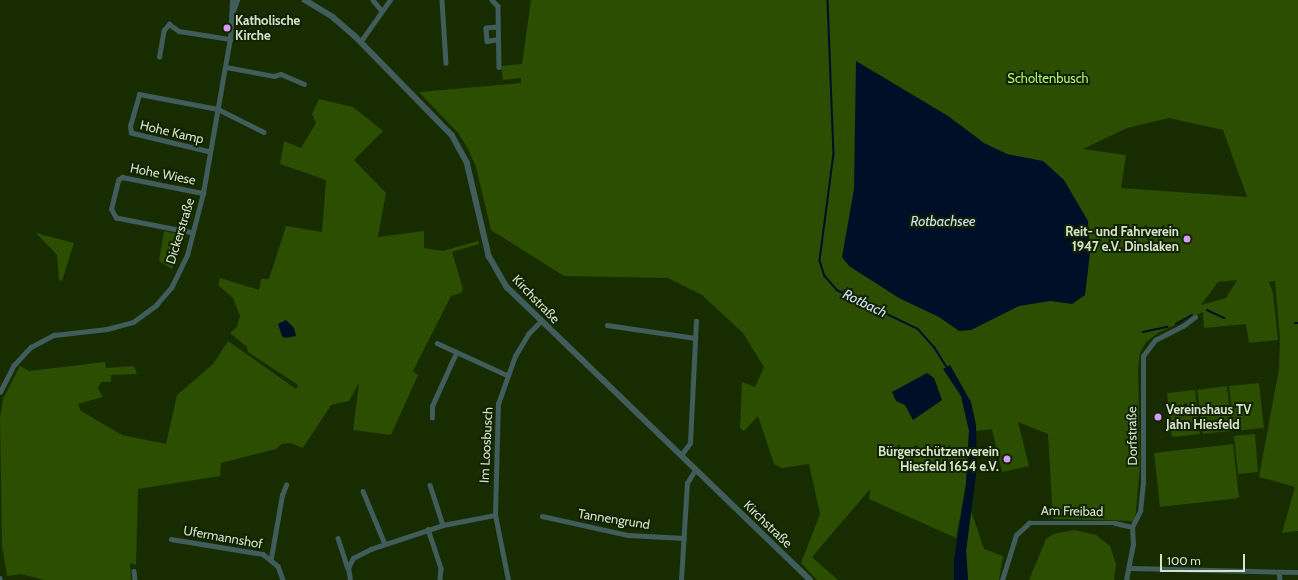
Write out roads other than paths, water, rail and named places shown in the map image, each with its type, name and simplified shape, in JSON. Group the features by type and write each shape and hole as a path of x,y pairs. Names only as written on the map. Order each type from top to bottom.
{"street":[{"name":"Dickerstraße","path":"0,392 21,354 43,340 54,335 124,326 147,313 173,284 193,234 203,193 226,67 233,12 232,0"},
{"name":"Dickerstraße","path":"233,12 237,0"},
{"name":"Kirchstraße","path":"305,0 333,17 361,41 443,124 459,145 467,162 489,256 507,287 810,580"},
{"path":"373,0 382,11"},
{"path":"361,41 390,0"},
{"path":"442,0 446,63"},
{"path":"492,0 498,6 499,67"},
{"path":"159,57 164,30 169,24 179,31 230,39"},
{"path":"498,27 486,28 487,41 498,39"},
{"path":"226,67 274,76 282,74 304,84"},
{"name":"Hohe Kamp","path":"210,152 136,136 131,133 130,126 136,98 144,93 218,109"},
{"path":"218,109 264,132"},
{"name":"Hohe Wiese","path":"193,234 116,218 111,209 118,180 122,177 203,193"},
{"name":"Dorfstraße","path":"1126,580 1130,568 1132,527 1140,511 1143,483 1143,356 1155,340 1184,326 1195,317"},
{"name":"Im Loosbusch","path":"508,580 495,515 498,404 508,375 521,345 541,321"},
{"path":"681,455 690,443 696,321"},
{"path":"607,325 695,338"},
{"path":"437,343 456,353 508,375"},
{"path":"432,418 432,406 456,353"},
{"path":"681,580 687,483 695,470"},
{"path":"283,580 278,566 271,558 282,495 286,485"},
{"path":"430,485 443,525"},
{"path":"363,491 385,544"},
{"path":"348,568 353,558 385,544 443,525 495,515"},
{"name":"Tannengrund","path":"542,516 628,535 684,538"},
{"name":"Am Freibad","path":"1002,580 1016,535 1029,523 1115,523 1132,527"},
{"path":"428,529 441,568 440,580"},
{"path":"338,538 348,568 350,580"},
{"name":"Ufermannshof","path":"171,539 263,554 271,558"},
{"path":"1130,568 1298,572"},
{"path":"134,571 135,580"},
{"path":"1279,572 1280,580"}],"water":[{"name":"Rotbachsee","path":"856,61 948,116 984,143 1007,154 1043,161 1064,180 1088,221 1090,253 1085,295 1072,304 1050,301 1019,306 971,330 959,331 939,317 899,298 849,266 842,257 854,189"},
{"path":"286,320 294,328 296,336 285,338 282,336 278,324"},
{"path":"950,365 971,402 976,425 977,467 966,551 968,580 954,580 954,560 966,484 969,431 961,396 943,369"},
{"path":"927,373 934,378 942,400 913,420 905,405 896,401 892,392"}],"waterway":[{"name":"Rotbach","path":"828,0 834,154 820,261 825,276 837,290 918,329 935,348 948,369"},
{"path":"1207,310 1224,318"},
{"path":"1176,324 1192,315"},
{"path":"1143,332 1167,327"}],"place":[{"name":"Katholische Kirche","path":"227,28"},
{"name":"Reit- und Fahrverein 1947 e.V. Dinslaken","path":"1187,239"},
{"name":"Vereinshaus TV Jahn Hiesfeld","path":"1158,417"},
{"name":"Bürgerschützenverein Hiesfeld 1654 e.V.","path":"1007,459"}],"park label":[{"name":"Scholtenbusch","path":"1048,78"}]}
